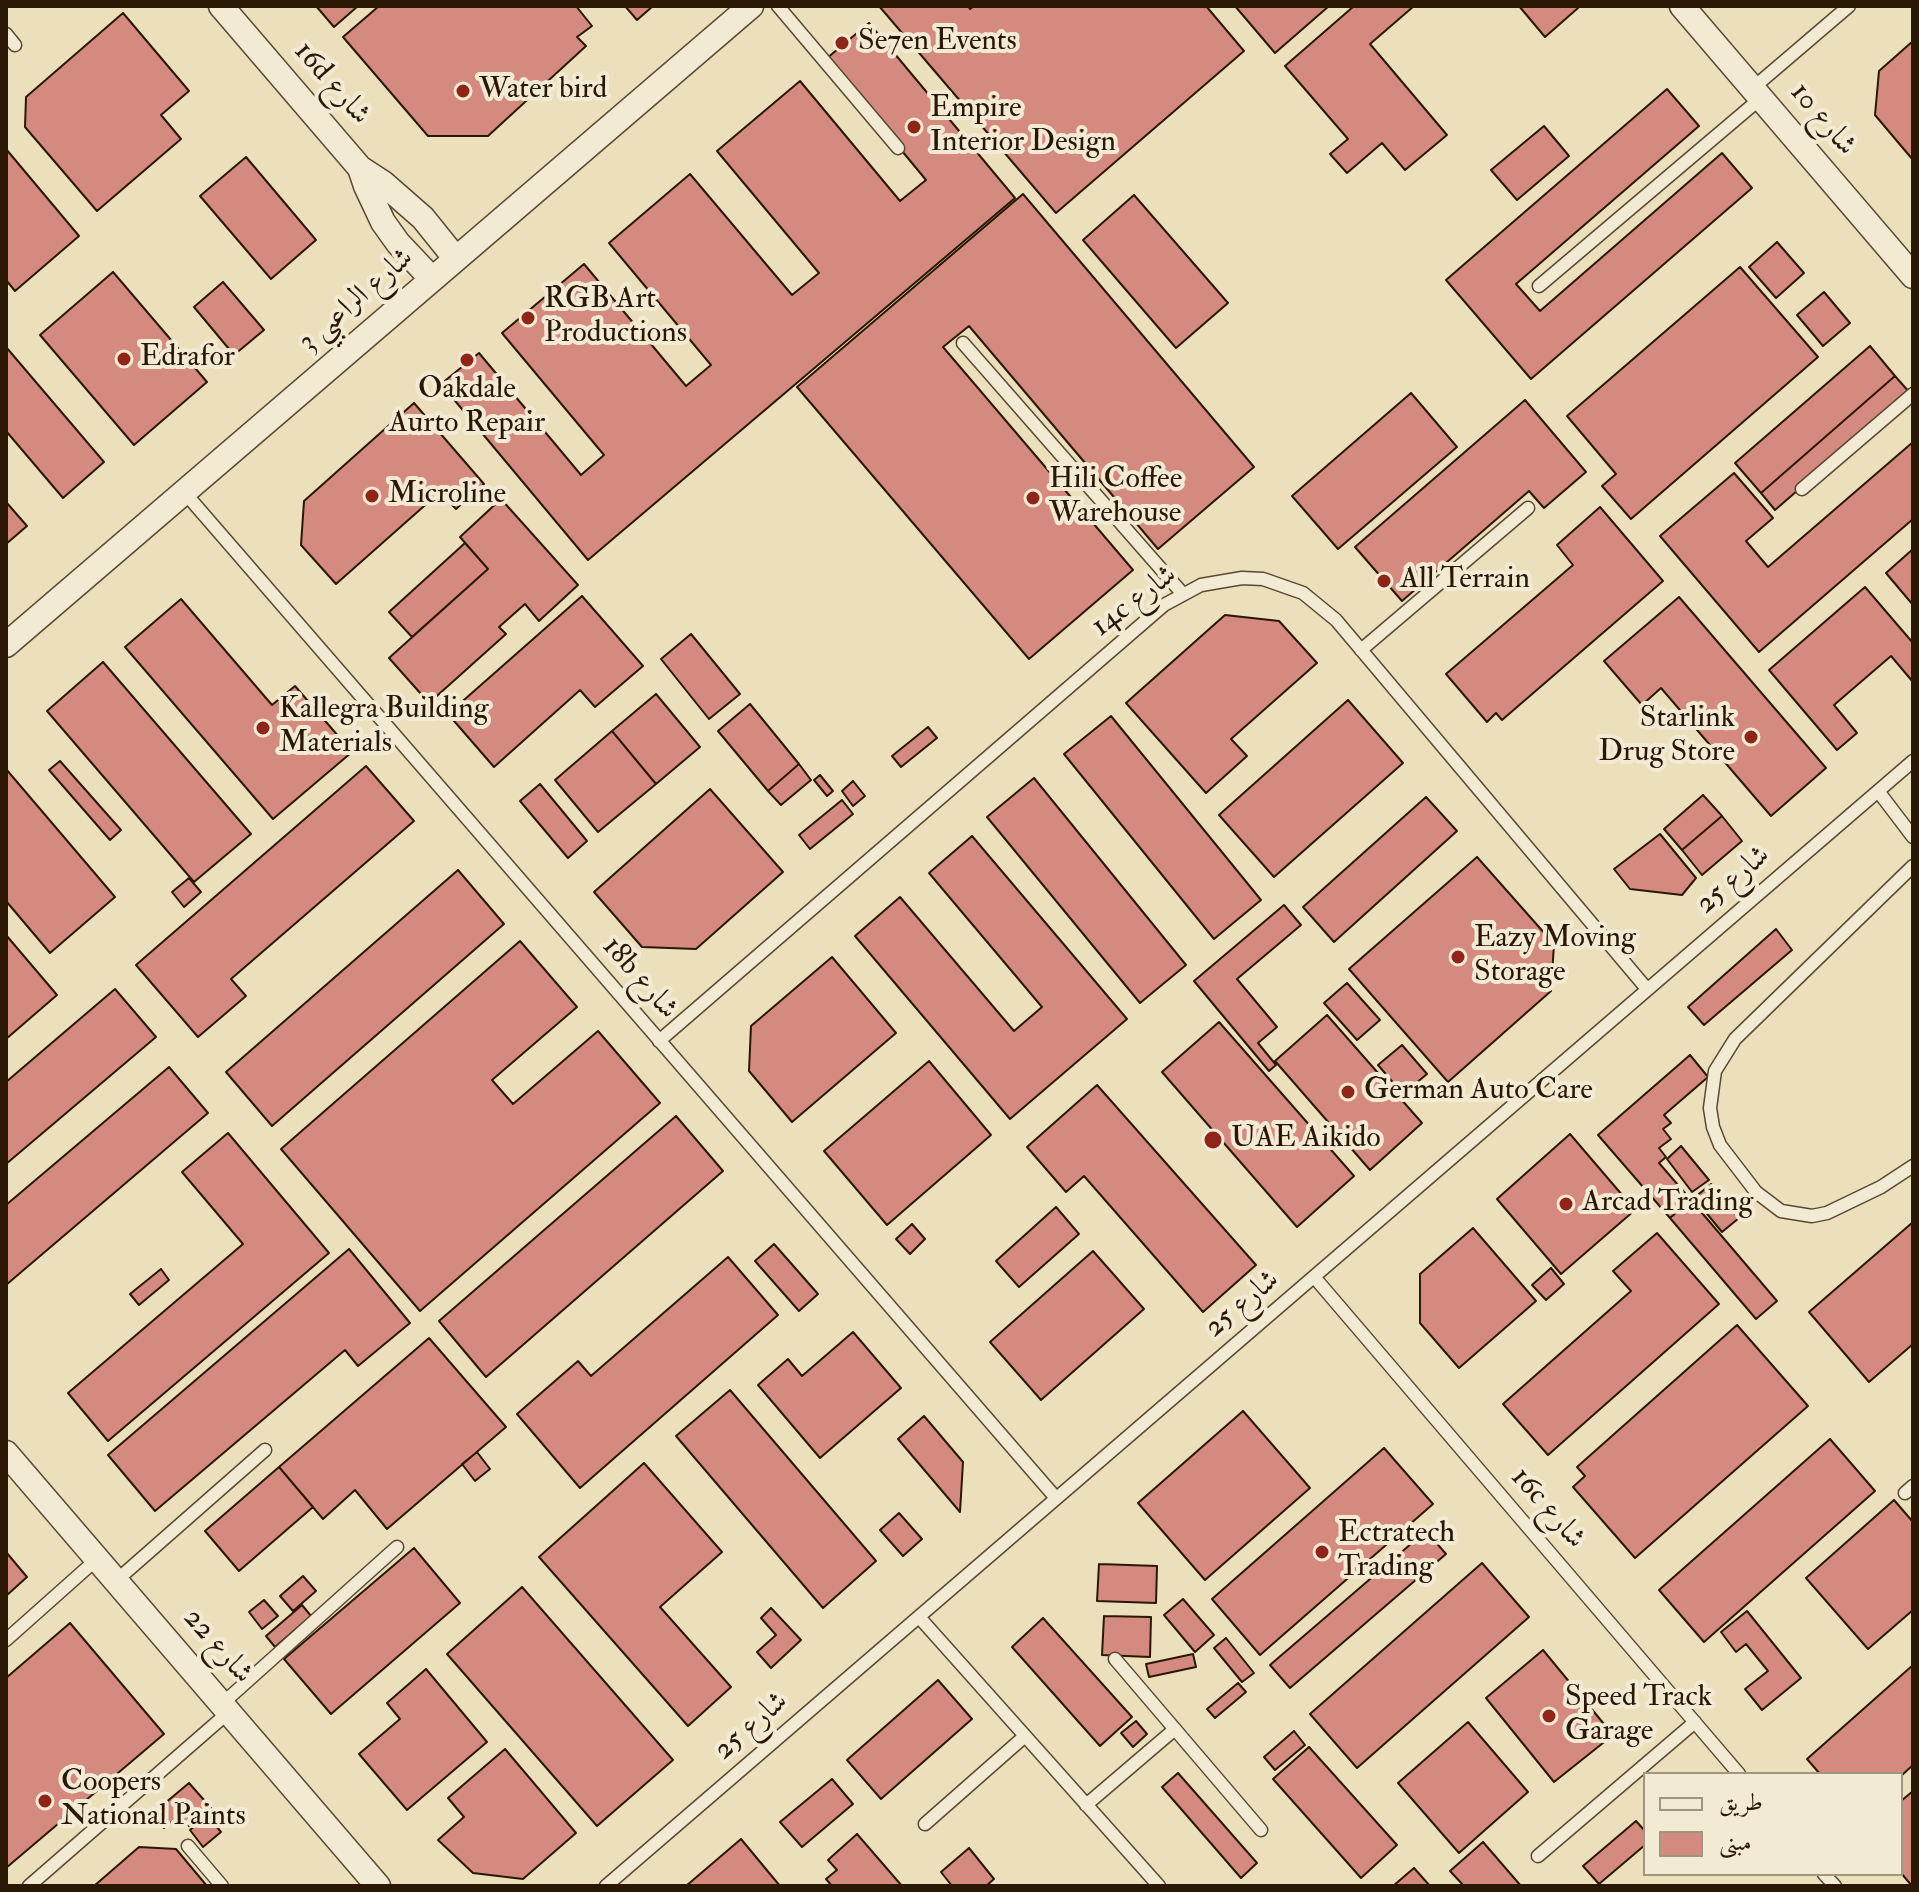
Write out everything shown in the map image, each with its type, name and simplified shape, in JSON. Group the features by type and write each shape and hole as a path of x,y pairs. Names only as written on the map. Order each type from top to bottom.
{"street":[{"name":"شارع الراعبي 3","path":"6,645 751,6"},
{"name":"شارع 10","path":"1682,6 1913,276"},
{"name":"16d شارع","path":"226,8 360,168 414,209 456,259"},
{"name":"16d شارع","path":"360,168 383,222 432,279"},
{"name":"شارع 22","path":"6,1453 378,1886"}],"lane":[{"path":"778,6 898,148"},
{"path":"1539,286 1757,93 1849,6"},
{"path":"6,34 15,45"},
{"path":"963,343 1182,593"},
{"path":"1802,489 1913,394"},
{"name":"18b شارع","path":"185,493 1056,1498"},
{"path":"1361,650 1528,508"},
{"name":"14c شارع","path":"659,1041 1164,605 1182,593 1211,582 1242,578 1284,585 1320,605 1647,989"},
{"name":"شارع 25","path":"606,1886 1913,761"},
{"path":"1878,791 1913,837"},
{"path":"1913,866 1741,1031 1723,1054 1715,1071 1710,1108 1720,1145 1756,1192 1781,1211 1812,1216 1827,1213 1881,1187 1913,1166"},
{"name":"16c شارع","path":"1315,1278 1737,1772"},
{"path":"117,1580 265,1450"},
{"path":"29,1886 397,1547"},
{"path":"6,1640 97,1559"},
{"path":"919,1617 1154,1881 1138,1886"},
{"path":"1115,1659 1261,1830"},
{"path":"1538,1856 1695,1722"},
{"path":"1086,1805 1175,1729"},
{"path":"925,1824 1025,1736"},
{"path":"188,1846 222,1886"}],"building":[{"path":"316,6 358,6 334,27"},
{"name":"Water bird","path":"379,6 576,6 592,26 577,37 586,46 488,136 428,136 343,37"},
{"path":"625,6 653,6 637,20"},
{"path":"879,6 968,6 970,9 974,6 1206,6 1244,51 1056,213"},
{"path":"1235,6 1329,6 1275,53"},
{"path":"1354,6 1414,6 1370,44 1447,135 1405,170 1382,143 1347,173 1330,154 1348,139 1285,66"},
{"path":"1519,6 1577,6 1578,8 1545,37"},
{"path":"123,13 189,91 161,115 181,139 97,211 25,127 26,97"},
{"path":"869,23 1015,198 588,560 441,384 479,353 581,475 604,455 502,333 584,264 686,386 711,365 609,243 690,174 792,295 819,273 717,151 800,81 900,201 926,180 826,59"},
{"path":"1913,41 1913,160 1875,115 1879,71"},
{"path":"1667,89 1699,126 1516,284 1540,311 1722,153 1752,188 1531,379 1446,280"},
{"path":"1544,126 1569,156 1517,200 1491,170"},
{"path":"6,149 79,236 15,291 6,280"},
{"path":"246,157 316,240 271,279 200,196"},
{"path":"1023,194 1254,467 1158,549 969,326 943,347 1133,570 1029,659 797,387"},
{"path":"1134,195 1228,303 1176,348 1083,240"},
{"path":"1777,242 1804,273 1776,298 1749,267"},
{"path":"1740,267 1818,357 1631,519 1602,486 1616,474 1567,416"},
{"name":"Edrafor","path":"113,272 207,382 134,445 40,335"},
{"path":"223,282 264,330 234,355 194,307"},
{"path":"1824,292 1850,323 1823,346 1797,315"},
{"path":"1870,346 1895,376 1761,493 1735,463"},
{"path":"6,347 104,462 63,498 6,431"},
{"path":"1895,376 1910,393 1775,510 1761,493"},
{"path":"1411,393 1457,447 1338,549 1292,496"},
{"path":"1525,400 1586,472 1544,508 1529,491 1402,601 1355,547"},
{"name":"Microline","path":"414,403 484,484 456,509 440,492 336,584 301,545 304,501"},
{"path":"1913,442 1913,519 1759,652 1660,536 1734,473 1773,518 1746,541 1768,567"},
{"path":"501,499 578,585 539,621 525,604 499,627 506,634 429,703 389,658 488,569 460,537"},
{"path":"6,502 27,526 6,544"},
{"path":"1600,507 1663,581 1502,720 1496,713 1487,722 1446,674 1573,565 1557,545"},
{"path":"465,543 488,569 412,637 389,612"},
{"path":"1913,549 1913,605 1886,573"},
{"path":"1865,587 1913,643 1913,682 1891,656 1834,705 1857,733 1837,750 1769,670"},
{"path":"582,596 643,666 595,707 580,690 494,767 448,714"},
{"name":"Starlink Drug Store","path":"1679,597 1826,768 1771,816 1661,688 1642,705 1604,661"},
{"name":"Kallegra Building Materials","path":"181,599 272,705 295,686 352,752 273,819 125,647"},
{"path":"1225,615 1279,621 1317,663 1231,739 1247,756 1206,793 1126,703"},
{"path":"691,634 740,694 709,719 661,659"},
{"path":"103,662 251,834 194,882 47,711"},
{"path":"656,694 700,747 656,784 612,731"},
{"path":"1348,700 1403,763 1274,877 1219,815"},
{"path":"750,704 799,764 768,791 718,731"},
{"path":"1111,716 1261,900 1214,939 1064,754"},
{"path":"928,727 937,738 901,767 892,756"},
{"path":"612,731 656,784 598,832 555,780"},
{"path":"60,761 121,830 110,840 49,770"},
{"path":"799,764 811,780 781,805 768,791"},
{"path":"366,766 414,821 231,979 246,996 198,1037 136,965"},
{"path":"6,769 115,897 50,953 6,901"},
{"path":"820,775 833,791 827,796 814,780"},
{"path":"1034,778 1186,965 1140,1003 987,817"},
{"path":"853,781 865,796 853,806 842,791"},
{"path":"540,784 587,841 568,858 520,801"},
{"path":"710,789 783,872 696,949 642,947 594,892"},
{"path":"1703,795 1722,816 1682,850 1664,829"},
{"path":"1426,797 1457,831 1334,942 1303,907"},
{"path":"842,800 853,814 810,849 799,835"},
{"path":"1722,816 1742,841 1702,875 1682,850"},
{"path":"1660,834 1696,878 1682,895 1630,889 1614,869"},
{"path":"972,836 1127,1019 1010,1119 855,936 900,897 1014,1031 1042,1007 929,873"},
{"name":"Eazy Moving Storage","path":"1477,857 1554,944 1551,991 1448,1082 1349,969"},
{"path":"458,870 504,924 272,1126 226,1072"},
{"path":"189,878 201,892 184,907 172,892"},
{"path":"1284,905 1301,925 1237,979 1277,1027 1258,1043 1276,1065 1269,1071 1194,981"},
{"path":"1776,929 1792,950 1704,1025 1688,1007"},
{"path":"6,935 57,995 6,1039"},
{"path":"520,941 577,1007 492,1080 513,1104 598,1031 660,1103 420,1311 281,1149"},
{"path":"832,957 896,1033 792,1122 749,1071 751,1026"},
{"path":"1347,983 1380,1020 1357,1040 1324,1003"},
{"path":"115,989 156,1037 6,1164 6,1082"},
{"name":"German Auto Care","path":"1327,1015 1422,1123 1370,1170 1275,1061"},
{"path":"1219,1022 1354,1176 1297,1227 1162,1072"},
{"path":"1402,1045 1427,1074 1403,1094 1378,1065"},
{"path":"1690,1055 1708,1077 1664,1115 1671,1123 1663,1129 1671,1139 1659,1148 1666,1157 1659,1163 1691,1200 1670,1218 1598,1135"},
{"path":"929,1061 991,1135 887,1225 824,1151"},
{"path":"169,1067 208,1113 6,1285 6,1205"},
{"path":"1097,1085 1256,1265 1203,1312 1084,1176 1066,1192 1027,1147"},
{"path":"676,1116 723,1171 486,1377 439,1321"},
{"path":"228,1133 329,1253 108,1441 68,1393 243,1244 182,1172"},
{"name":"Arcad Trading","path":"1570,1134 1635,1210 1561,1274 1497,1199"},
{"path":"1681,1146 1709,1180 1692,1192 1667,1159"},
{"path":"1711,1184 1739,1218 1722,1232 1694,1198"},
{"path":"1691,1200 1777,1301 1756,1319 1670,1218"},
{"path":"1056,1207 1079,1234 1019,1287 996,1261"},
{"path":"1913,1222 1913,1344 1869,1382 1809,1312"},
{"path":"912,1224 925,1239 910,1254 896,1239"},
{"path":"1473,1228 1536,1301 1459,1368 1420,1323 1420,1274"},
{"path":"1657,1233 1719,1304 1548,1455 1503,1404 1631,1291 1613,1271"},
{"path":"774,1244 818,1294 799,1311 755,1261"},
{"path":"349,1249 410,1323 358,1366 345,1350 155,1511 108,1455"},
{"path":"1093,1251 1144,1309 1041,1400 990,1342"},
{"path":"728,1257 778,1315 580,1488 517,1414 578,1361 591,1376"},
{"path":"1551,1268 1564,1284 1546,1300 1532,1285"},
{"path":"161,1269 169,1280 139,1305 130,1294"},
{"path":"1737,1325 1808,1406 1635,1558 1573,1487 1585,1476 1577,1467"},
{"path":"853,1332 901,1388 820,1458 758,1385 788,1359 802,1376"},
{"path":"429,1338 506,1427 387,1529 355,1490 323,1519 279,1467"},
{"path":"730,1390 876,1561 823,1608 676,1436"},
{"path":"1243,1411 1310,1488 1205,1580 1138,1503"},
{"path":"924,1416 963,1462 960,1512 898,1439"},
{"path":"1830,1439 1875,1491 1704,1642 1659,1590"},
{"name":"Ectratech Trading","path":"1384,1448 1433,1504 1260,1655 1212,1599"},
{"path":"477,1452 490,1469 475,1481 462,1464"},
{"path":"644,1463 722,1552 660,1607 731,1687 688,1726 539,1557"},
{"path":"279,1467 313,1507 239,1571 205,1531"},
{"path":"1894,1500 1913,1522 1913,1610 1868,1649 1806,1578"},
{"path":"899,1513 922,1539 903,1556 880,1530"},
{"path":"1426,1531 1446,1554 1290,1688 1270,1665"},
{"path":"414,1548 460,1603 331,1714 284,1659"},
{"path":"6,1552 27,1577 6,1596"},
{"path":"1482,1563 1529,1617 1357,1768 1310,1714"},
{"path":"1099,1564 1157,1566 1156,1603 1097,1601"},
{"path":"303,1576 316,1591 293,1611 280,1596"},
{"path":"522,1587 673,1760 597,1826 447,1654"},
{"path":"1183,1599 1214,1635 1195,1652 1164,1615"},
{"path":"264,1600 278,1616 262,1629 249,1612"},
{"path":"302,1605 311,1616 275,1647 266,1636"},
{"path":"771,1608 801,1640 771,1668 757,1652 776,1635 761,1618"},
{"path":"1747,1611 1801,1678 1762,1710 1745,1689 1768,1671 1746,1644 1736,1652 1721,1632"},
{"path":"1104,1616 1151,1617 1150,1657 1102,1655"},
{"path":"1043,1618 1132,1717 1100,1746 1012,1647"},
{"name":"Coopers National Paints","path":"70,1623 164,1734 6,1868 6,1678"},
{"path":"1226,1638 1254,1673 1242,1682 1214,1648"},
{"name":"Speed Track Garage","path":"1543,1650 1613,1735 1554,1782 1486,1698"},
{"path":"1193,1654 1196,1667 1149,1677 1146,1664"},
{"path":"1913,1665 1913,1765 1903,1774 1818,1772 1807,1759"},
{"path":"426,1669 487,1742 407,1810 359,1754 400,1719 387,1703"},
{"path":"938,1680 972,1719 881,1799 847,1760"},
{"path":"1238,1683 1246,1692 1215,1718 1207,1709"},
{"path":"1136,1721 1147,1734 1133,1747 1121,1733"},
{"path":"1468,1722 1528,1792 1459,1853 1398,1783"},
{"path":"1294,1731 1305,1745 1275,1770 1264,1757"},
{"path":"1309,1747 1397,1845 1361,1878 1273,1779"},
{"path":"505,1749 576,1833 523,1879 473,1873 438,1840 464,1817 448,1798"},
{"path":"1178,1773 1257,1863 1241,1878 1162,1787"},
{"path":"832,1779 853,1804 802,1847 780,1822"},
{"path":"189,1783 211,1808 189,1826 180,1815 164,1828 152,1814"},
{"path":"1913,1791 1913,1886 1903,1875 1903,1799"},
{"path":"207,1815 221,1832 203,1847 190,1830"},
{"path":"1636,1821 1643,1829 1643,1847 1599,1884 1583,1866"},
{"path":"857,1834 902,1886 832,1886 826,1879 837,1870 828,1860"},
{"path":"741,1839 780,1886 686,1886"},
{"path":"1483,1842 1521,1886 1464,1886 1450,1871"},
{"path":"139,1847 176,1849 207,1886 94,1886"},
{"path":"969,1848 994,1879 986,1886 952,1886 941,1872"},
{"path":"1414,1868 1430,1886 1393,1886"}],"place":[{"name":"Se7en Events","path":"842,43"},
{"name":"Water bird","path":"463,91"},
{"name":"Empire Interior Design","path":"914,127"},
{"name":"RGB Art Productions","path":"528,318"},
{"name":"Edrafor","path":"124,359"},
{"name":"Oakdale Aurto Repair","path":"467,360"},
{"name":"Microline","path":"372,496"},
{"name":"Hili Coffee Warehouse","path":"1033,498"},
{"name":"All Terrain","path":"1384,581"},
{"name":"Kallegra Building Materials","path":"263,728"},
{"name":"Starlink Drug Store","path":"1751,737"},
{"name":"Eazy Moving Storage","path":"1458,957"},
{"name":"German Auto Care","path":"1348,1092"},
{"name":"UAE Aikido","path":"1213,1140"},
{"name":"Arcad Trading","path":"1566,1204"},
{"name":"Ectratech Trading","path":"1322,1552"},
{"name":"Speed Track Garage","path":"1549,1716"},
{"name":"Coopers National Paints","path":"45,1801"}]}
